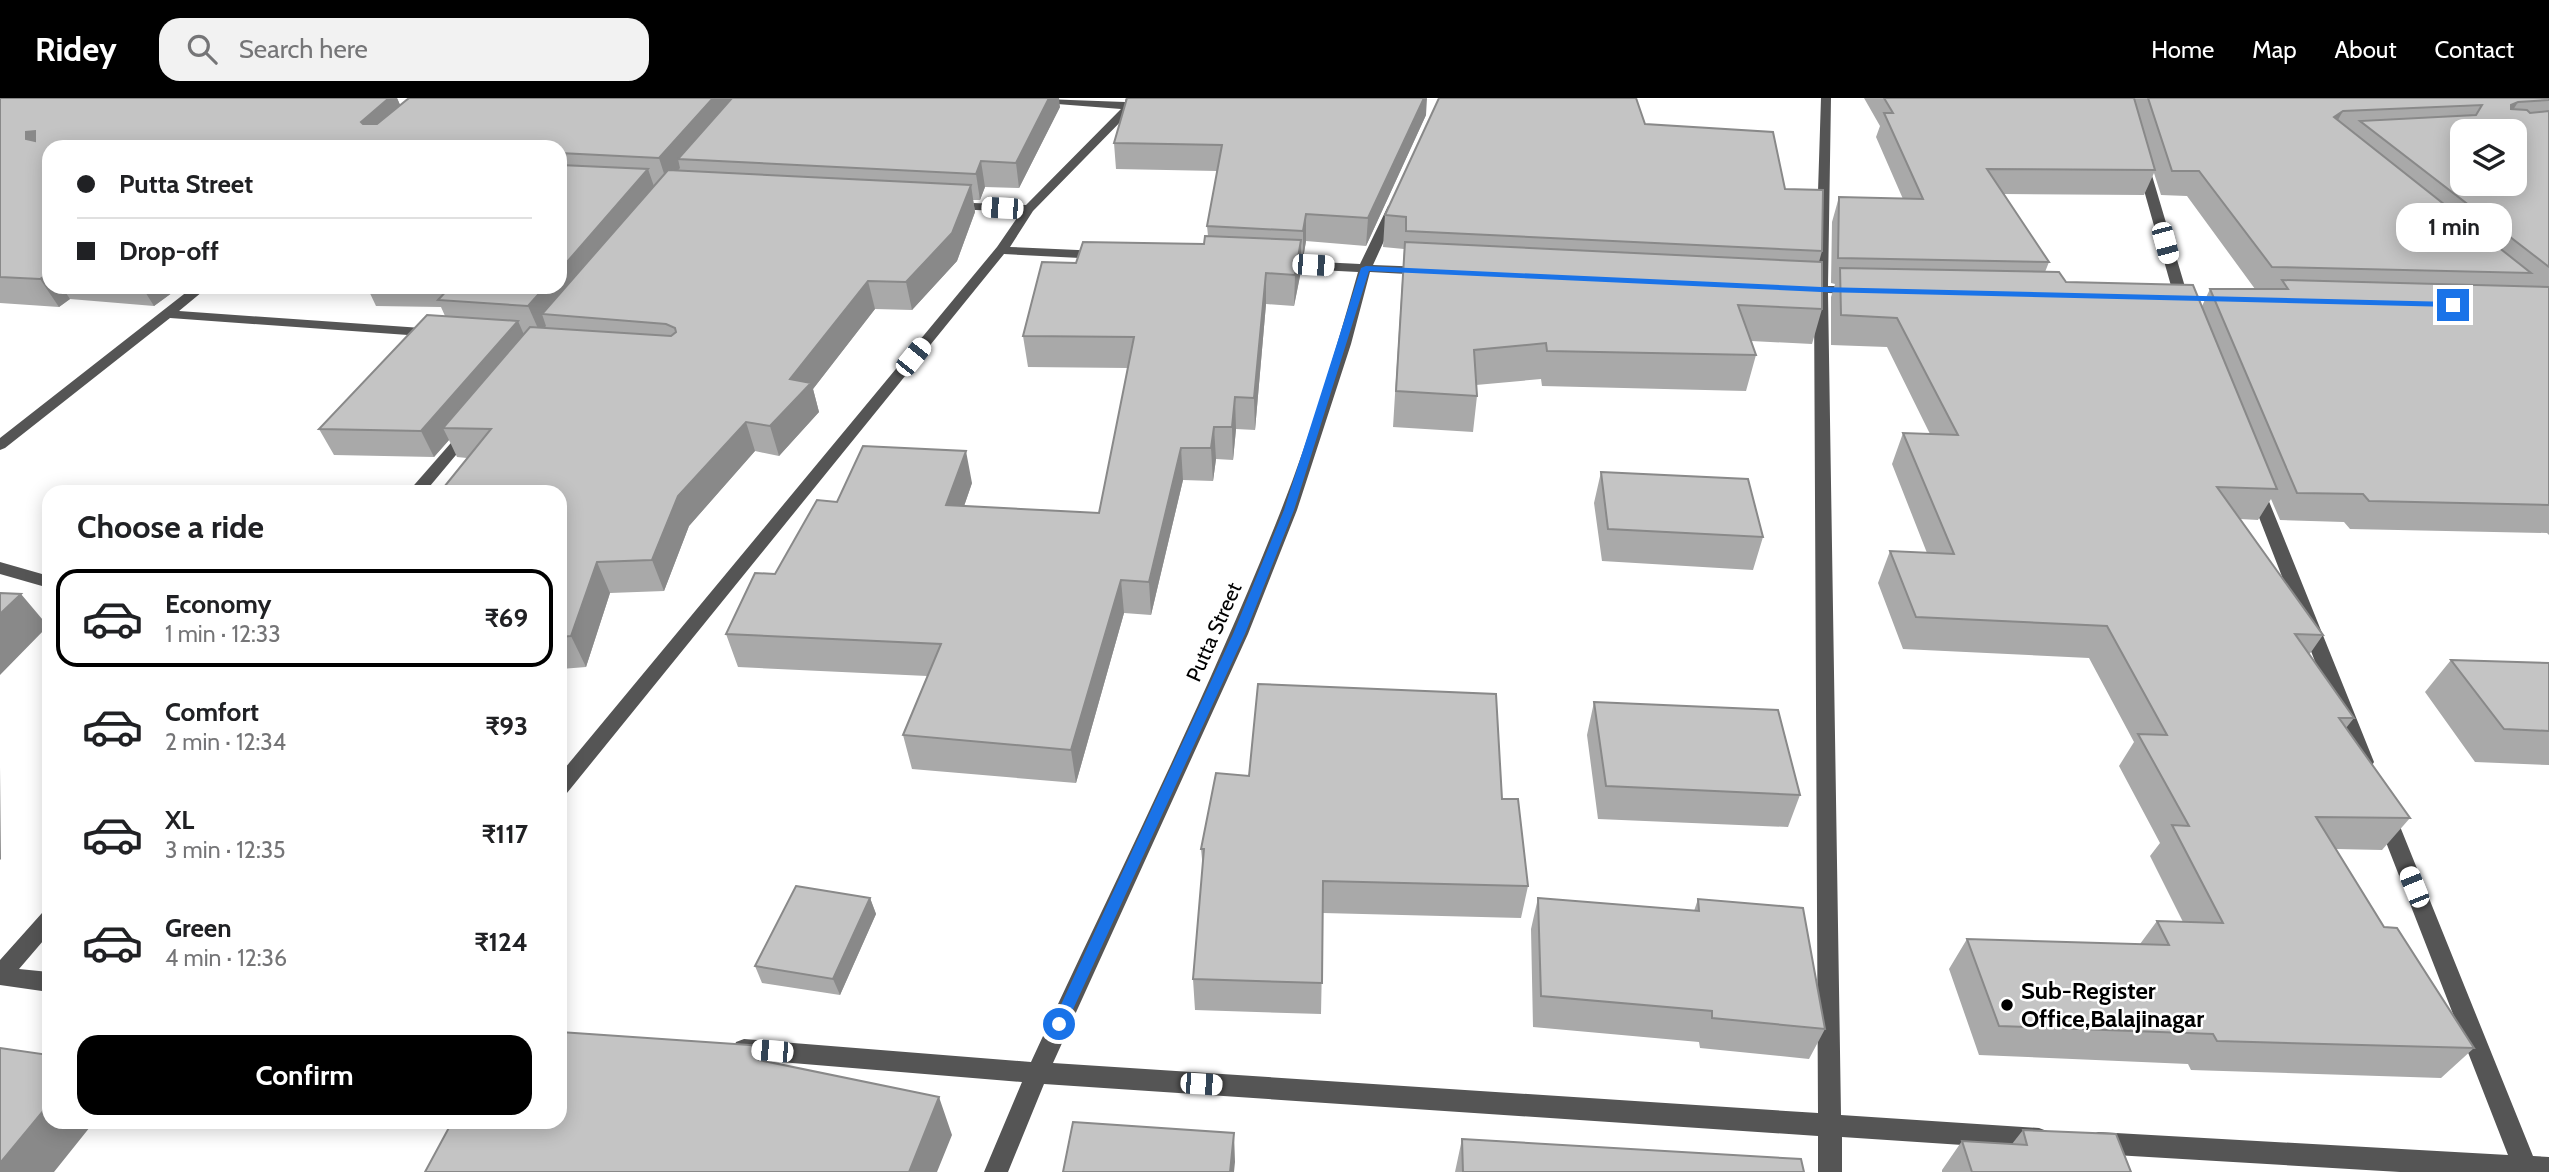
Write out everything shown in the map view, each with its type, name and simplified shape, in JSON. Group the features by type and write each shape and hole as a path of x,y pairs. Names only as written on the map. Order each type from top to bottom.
{"street":[{"path":"1019,98 1130,102"},
{"path":"1826,98 1821,290 1830,1172"},
{"path":"567,779 1001,250 1029,209 1130,102"},
{"path":"2139,150 2181,299 2191,325"},
{"name":"Putta Street","path":"996,1172 1037,1073 1244,622 1289,510 1366,268 1398,195"},
{"path":"933,204 1029,209"},
{"path":"1001,250 1109,255"},
{"path":"1271,263 1434,271"},
{"path":"1780,288 1863,291"},
{"path":"0,445 192,294"},
{"path":"167,313 452,334"},
{"path":"422,485 478,420"},
{"path":"723,1047 1037,1073 1829,1127 2534,1170 2374,786 2248,468"},
{"path":"0,568 42,580"},
{"path":"0,976 42,927"},
{"path":"0,976 42,981"}],"building":[{"path":"0,98 389,98 361,122 377,124 409,98 713,98 659,158 567,153 567,140 42,140 40,279 0,277","holes":["35,131 35,141 26,139 26,132"]},
{"path":"732,98 1049,98 1016,163 981,161 976,174 678,159"},
{"path":"1127,98 1424,98 1368,218 1306,214 1303,231 1207,226 1222,145 1114,143"},
{"path":"1439,98 1636,98 1645,124 1773,132 1785,189 1823,190 1822,251 1406,231 1406,217 1385,215"},
{"path":"1884,98 2134,98 2155,170 1987,169 2049,262 1838,258 1839,197 1923,199 1884,113 1893,113"},
{"path":"2148,98 2549,98 2518,102 2511,105 2511,109 2527,110 2530,113 2549,111 2549,267 2457,196 2527,196 2527,119 2450,119 2450,191 2360,121 2476,115 2482,105 2343,111 2334,117 2531,273 2272,267 2199,171 2172,171"},
{"path":"567,165 648,169 567,262"},
{"path":"668,170 971,185 952,233 906,282 868,281 790,379 811,383 770,426 746,422 678,496 652,560 597,562 571,636 567,636 567,485 446,485 491,429 443,428 530,327 671,336 676,332 675,328 666,324 542,314 560,294 567,294 567,285"},
{"path":"1205,236 1301,240 1295,275 1266,273 1254,398 1235,397 1232,427 1214,427 1211,448 1181,448 1149,582 1121,580 1071,750 903,735 941,644 726,634 755,573 775,574 817,500 837,502 863,446 966,451 946,505 1099,513 1134,337 1023,336 1042,262 1076,263 1083,242 1204,244"},
{"path":"1405,242 1822,262 1822,309 1738,305 1756,355 1547,351 1546,343 1474,350 1477,396 1396,391"},
{"path":"1840,268 2059,272 2066,282 2193,285 2277,489 2217,487 2323,635 2295,634 2354,718 2339,718 2410,818 2316,817 2384,927 2397,928 2474,1048 2217,1041 2213,1034 1999,1026 1967,939 2169,945 2157,921 2223,923 2172,825 2189,826 2138,734 2167,735 2107,626 1916,617 1890,551 1954,554 1903,433 1958,435 1897,318 1841,315"},
{"path":"2282,280 2549,287 2549,505 2369,501 2363,494 2297,493 2210,289 2288,289"},
{"path":"444,294 539,294 528,306 438,300"},
{"path":"427,315 518,321 421,431 319,429"},
{"path":"1601,472 1748,479 1763,537 1608,529"},
{"path":"0,593 21,594 0,614"},
{"path":"2451,660 2549,663 2549,731 2504,729"},
{"path":"1258,684 1496,694 1502,799 1518,799 1528,886 1323,881 1322,983 1193,979 1204,849 1201,849 1216,773 1249,776"},
{"path":"1594,702 1778,710 1800,795 1606,786"},
{"path":"796,886 870,898 833,979 755,966"},
{"path":"1538,898 1699,911 1698,899 1803,908 1825,1029 1712,1018 1712,1011 1541,996"},
{"path":"567,1032 765,1046 759,1060 939,1097 909,1172 425,1172 448,1129 567,1129"},
{"path":"0,1048 42,1054 42,1112 0,1163"},
{"path":"1073,1122 1234,1133 1230,1172 1063,1172"},
{"path":"2023,1130 2116,1134 2131,1172 1972,1172 1962,1141 2027,1145"},
{"path":"1462,1139 1801,1159 1804,1172 1463,1172"}],"place":[{"name":"Sub-Register Office,Balajinagar","path":"2007,1005"}],"route":[{"path":"1059,1024 1239,634 1289,510 1366,268 1821,290 2453,305"}]}
